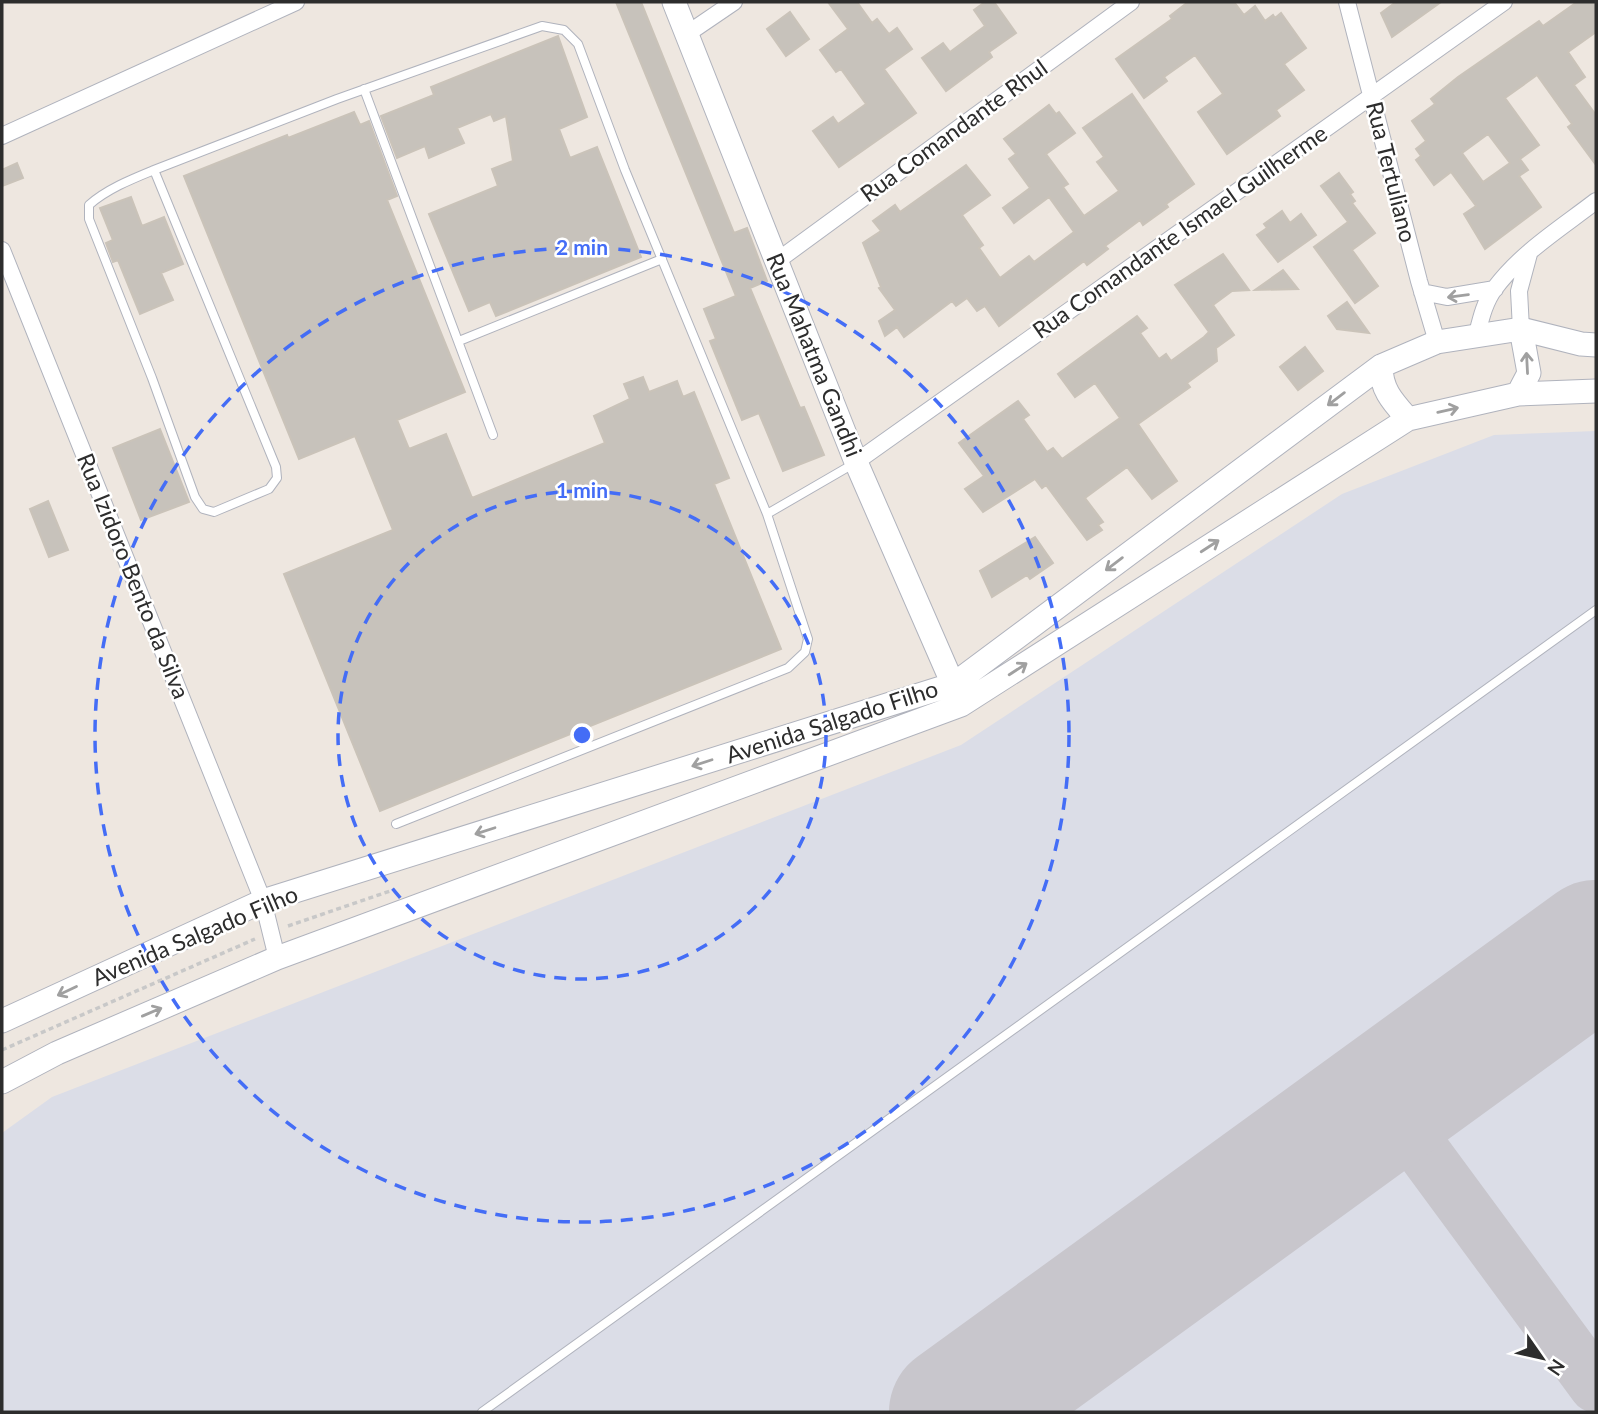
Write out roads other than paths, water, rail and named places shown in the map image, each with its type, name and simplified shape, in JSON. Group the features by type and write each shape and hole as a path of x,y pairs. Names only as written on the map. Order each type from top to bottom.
{"street":[{"path":"2,136 296,2"},
{"name":"Rua Mahatma Gandhi","path":"674,2 856,462 957,694"},
{"path":"687,34 734,2"},
{"name":"Rua Comandante Rhul","path":"777,261 1131,2"},
{"name":"Rua Tertuliano","path":"1347,2 1437,342"},
{"name":"Rua Comandante Ismael Guilherme","path":"856,462 1504,2"},
{"path":"1477,334 1494,289 1530,251 1596,201"},
{"name":"Rua Izidoro Bento da Silva","path":"2,250 263,901 277,958"},
{"path":"1518,394 1529,373 1521,329 1519,291 1530,251"},
{"path":"1422,292 1447,297 1494,289"},
{"name":"Avenida Salgado Filho","path":"957,694 1381,366 1437,342 1521,329 1581,344 1596,345"},
{"path":"1381,366 1381,379 1387,395 1408,419"},
{"name":"Avenida Salgado Filho","path":"2,1021 263,901 957,694 1408,419 1518,394 1596,391"},
{"path":"2,1082 57,1053 277,958 957,694"}],"lane":[{"path":"154,170 276,467 277,478 269,489 214,512 202,509 195,497 152,377 89,219 89,205 99,195 154,170 364,89 542,26 564,30 578,44 662,259 767,514 808,639 805,652 788,668 396,824"},
{"path":"364,89 493,435"},
{"path":"459,341 662,259"},
{"path":"767,514 856,462"},
{"path":"482,1412 1596,610"}]}
